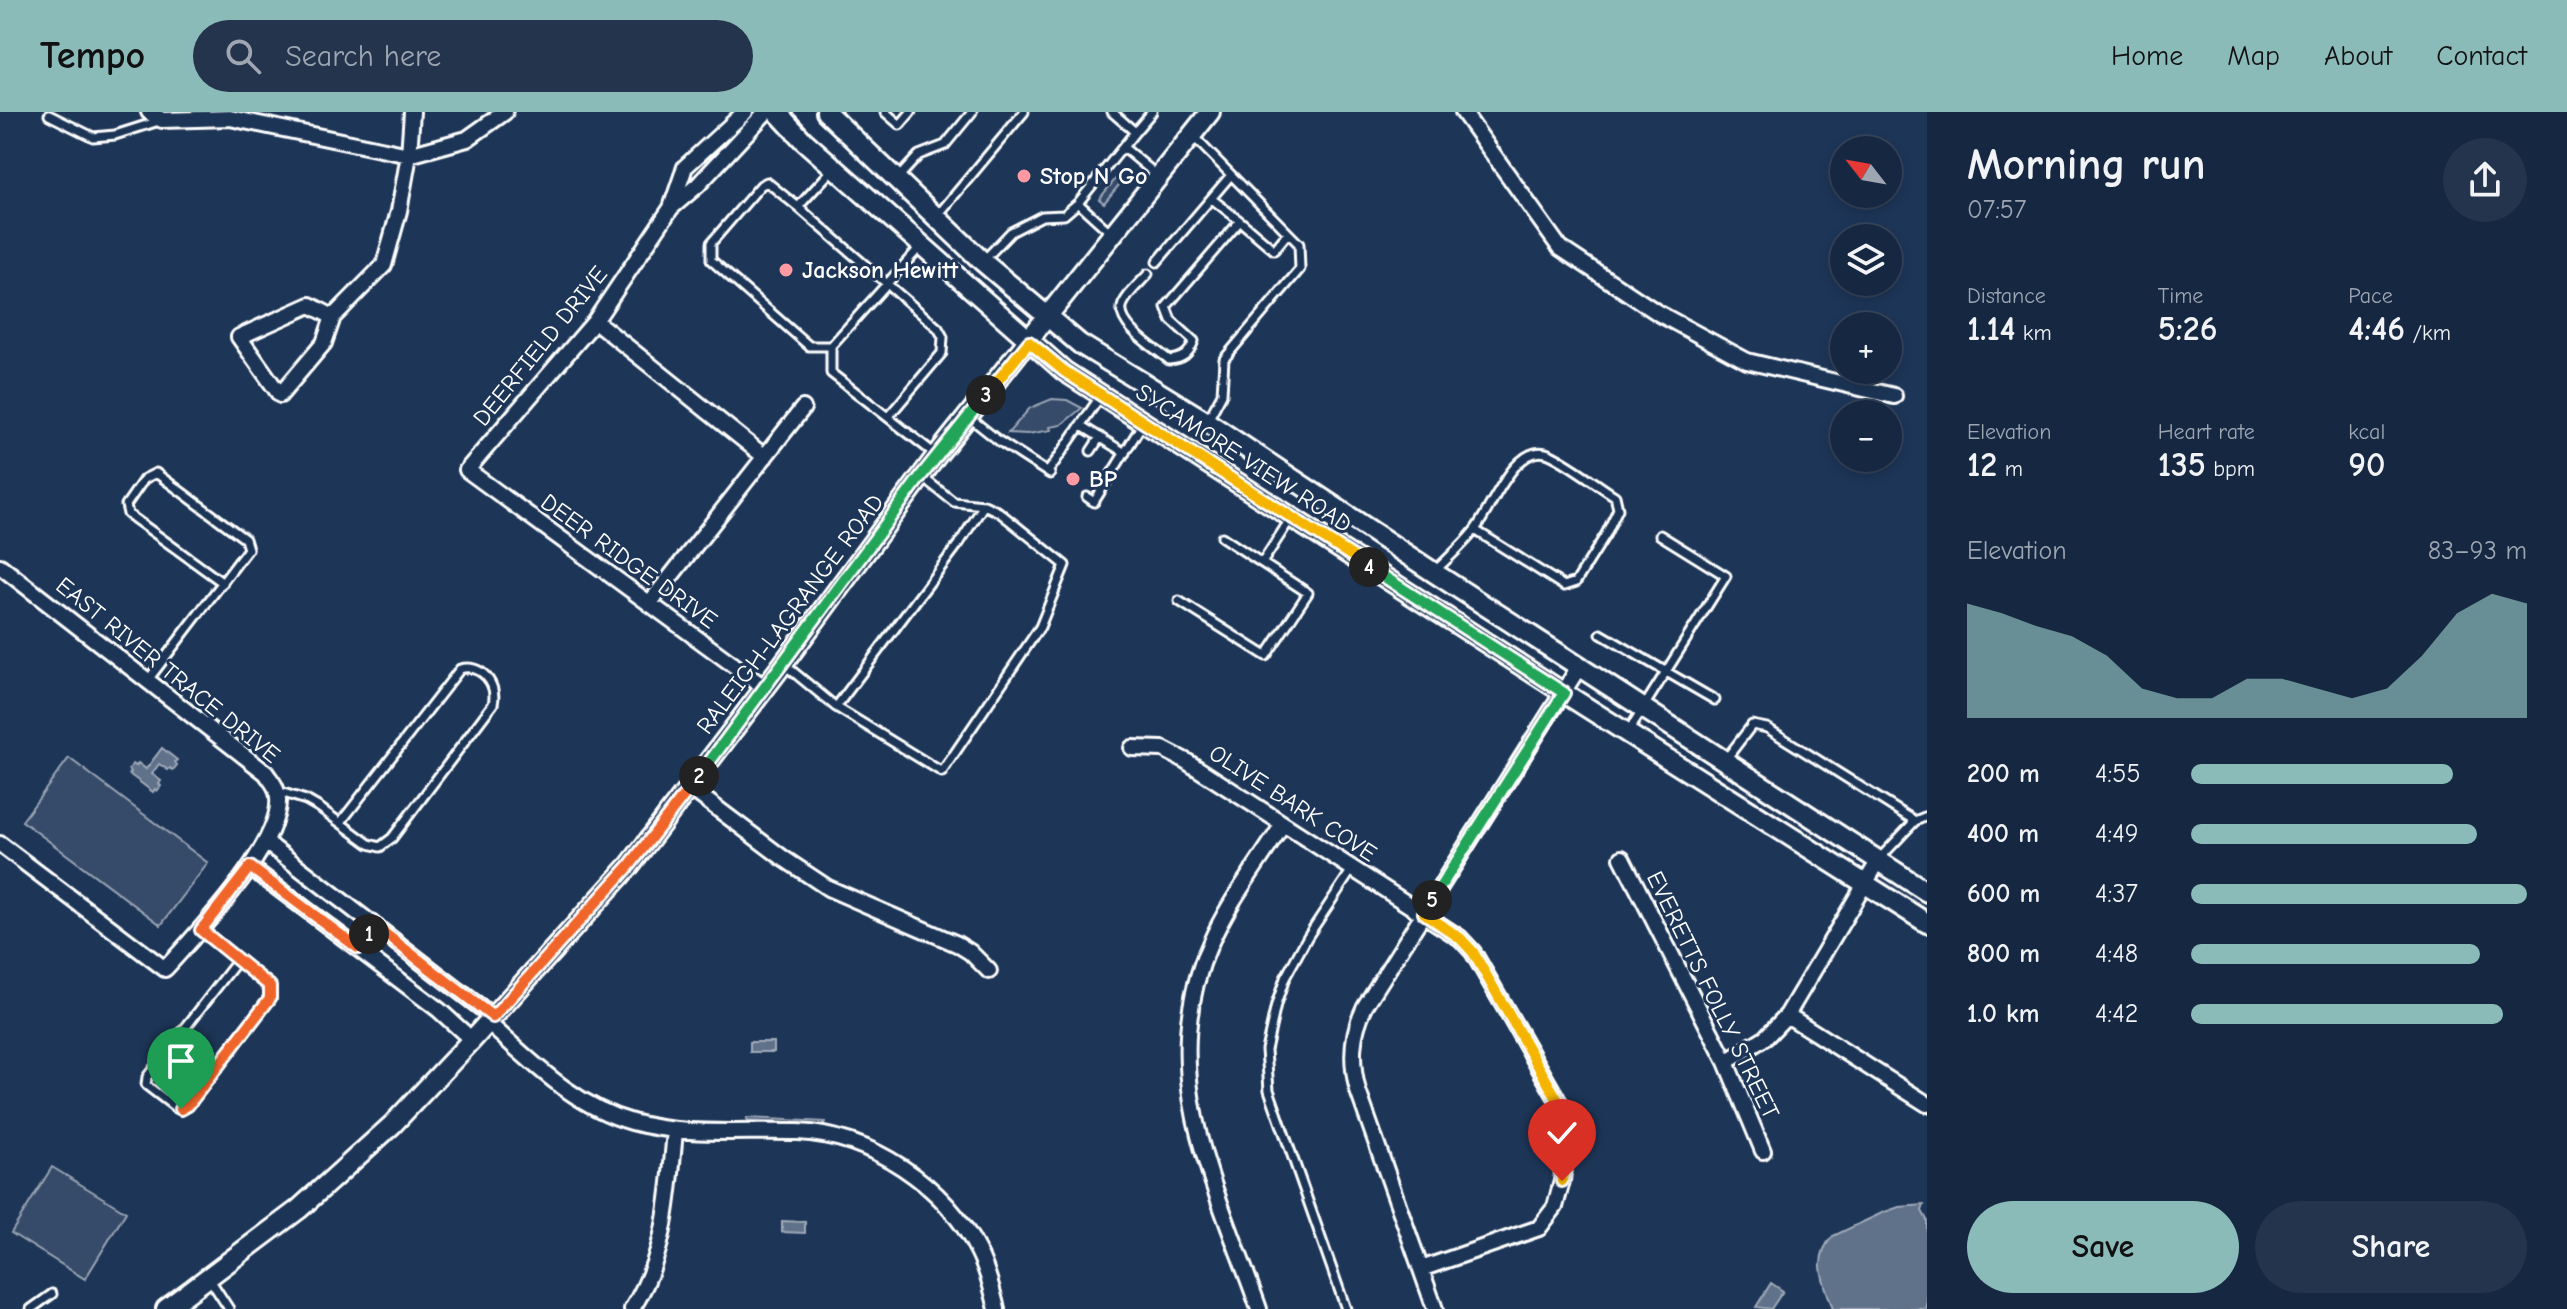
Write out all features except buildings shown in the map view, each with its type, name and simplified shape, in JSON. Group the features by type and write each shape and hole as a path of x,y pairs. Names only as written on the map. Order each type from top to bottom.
{"main road":[{"name":"SYCAMORE VIEW ROAD","path":"777,112 834,167 1064,371 1927,923"},
{"name":"SYCAMORE VIEW ROAD","path":"826,112 983,262 1080,344 1207,422 1927,892"},
{"name":"RALEIGH-LAGRANGE ROAD","path":"166,1309 267,1235 392,1125 630,865 937,455 1210,112"},
{"path":"834,167 856,142"},
{"path":"922,245 939,220"}],"street":[{"path":"333,317 310,305 239,337 280,395 324,343 333,317 384,265 399,211 409,155 412,112"},
{"path":"155,116 217,115 409,155 467,139 505,112"},
{"name":"DEERFIELD DRIVE","path":"467,470 595,321 671,208 685,167 745,112"},
{"name":"DEERFIELD DRIVE","path":"671,208 698,185 766,112"},
{"path":"1463,112 1560,248 1658,313 1747,361 1894,396"},
{"path":"595,321 765,457"},
{"path":"649,604 803,408"},
{"name":"DEER RIDGE DRIVE","path":"467,470 765,688"},
{"name":"EAST RIVER TRACE DRIVE","path":"0,566 266,773 277,791 276,813 267,843 201,930 165,969 0,844"},
{"path":"1435,1309 1358,1091 1352,1058 1361,1014 1579,667"},
{"name":"OLIVE BARK COVE","path":"1132,748 1163,749 1460,938 1473,952 1564,1111 1568,1125 1562,1181 1555,1207 1539,1228 1421,1269"},
{"path":"690,788 814,879 852,900 957,944 989,971"},
{"path":"1259,1309 1195,1123 1188,1082 1187,1030 1193,995 1210,944 1283,824"},
{"path":"267,843 490,1020 549,1077 582,1101 632,1122 675,1131 799,1132 846,1141 875,1153 913,1176 950,1208 982,1260 997,1309"},
{"name":"EVERETTS FOLLY STREET","path":"1622,858 1726,1062 1763,1151"},
{"path":"1726,1062 1766,1037 1787,1015 1879,860"},
{"path":"250,867 439,1010 472,1040"},
{"path":"358,948 375,926"},
{"path":"1787,1015 1927,1104"},
{"path":"632,1309 650,1275 663,1239 675,1131"}],"lane":[{"path":"885,112 900,125 911,112"},
{"path":"897,179 919,155 945,145 972,112"},
{"path":"939,220 1024,112"},
{"path":"1112,112 1135,132"},
{"path":"983,262 1011,232 1042,216 1064,215 1078,203 1152,112"},
{"path":"49,115 93,137 115,135 155,116"},
{"path":"1192,135 1299,244 1300,269 1224,359 1222,394 1207,422"},
{"path":"1123,147 1160,178"},
{"path":"798,207 834,167"},
{"path":"1157,262 1231,175"},
{"path":"831,346 809,346 711,260 711,243 767,182 938,328 943,337 942,353 888,417"},
{"path":"1212,199 1274,250 1288,233"},
{"path":"1078,203 1113,235"},
{"path":"1148,274 1123,304 1122,317 1128,326 1169,360 1181,359 1194,341 1171,320 1166,307 1240,221"},
{"path":"922,245 831,346 831,373 937,455"},
{"path":"969,416 999,441 1049,473 1102,395"},
{"path":"1087,497 1094,502 1144,422"},
{"path":"1080,425 1125,453"},
{"path":"1091,451 1100,437"},
{"path":"1433,572 1475,530 1519,461 1531,454 1546,453 1615,496 1618,509 1576,582 1564,586 1475,530"},
{"path":"148,680 223,583 248,549 245,539 156,473 144,479 126,505 128,514 223,583"},
{"path":"783,664 836,707 942,772 1040,627 1065,565 999,512 984,505 954,502 921,476"},
{"path":"836,707 960,542 984,505"},
{"path":"1262,563 1292,516"},
{"path":"1628,732 1726,576 1660,535"},
{"path":"1179,601 1266,656 1308,593 1222,537"},
{"path":"1601,634 1715,700"},
{"path":"277,791 306,800 369,844 380,847 392,838 493,704 496,693 491,682 477,670 469,667 460,669 341,822"},
{"path":"1725,761 1752,725 1767,728 1915,821"},
{"path":"1879,860 1915,821 1927,816"},
{"path":"1346,1309 1269,1090 1266,1050 1285,978 1306,939 1353,868"},
{"path":"201,930 238,960 270,986 270,998 188,1105 176,1108 146,1085 147,1077 238,960"},
{"path":"209,1278 229,1309"},
{"path":"31,1309 52,1294"}],"shaded area":[{"path":"1123,170 1129,173 1104,203 1099,199"},
{"path":"1052,399 1067,400 1082,408 1061,425 1050,427 1051,430 1008,433 1030,408"},
{"path":"162,748 177,760 177,765 173,770 168,770 159,764 152,774 161,781 161,786 153,792 129,774 129,769 138,763 146,769"},
{"path":"69,758 208,863 161,925 22,821"},
{"path":"750,1042 774,1042 774,1052 750,1052"},
{"path":"747,1118 825,1122 824,1125 747,1121"},
{"path":"52,1167 126,1212 85,1279 11,1233"},
{"path":"1924,1205 1922,1211 1927,1220 1927,1309 1833,1309 1823,1280 1821,1262 1822,1253 1833,1236 1899,1207"},
{"path":"782,1221 805,1222 805,1233 782,1232"},
{"path":"1771,1283 1783,1291 1771,1309 1756,1307"}],"place":[{"name":"Stop N Go","path":"1024,176"},
{"name":"Jackson Hewitt","path":"786,270"},
{"name":"BP","path":"1073,479"}],"route":[{"path":"181,1109 188,1105 270,998 272,991 270,986 201,930 250,867 358,948 375,926 493,1017 659,829 921,476 1029,342 1064,371 1564,693 1424,913 1460,938 1473,952 1564,1111 1568,1125 1562,1181"}]}
